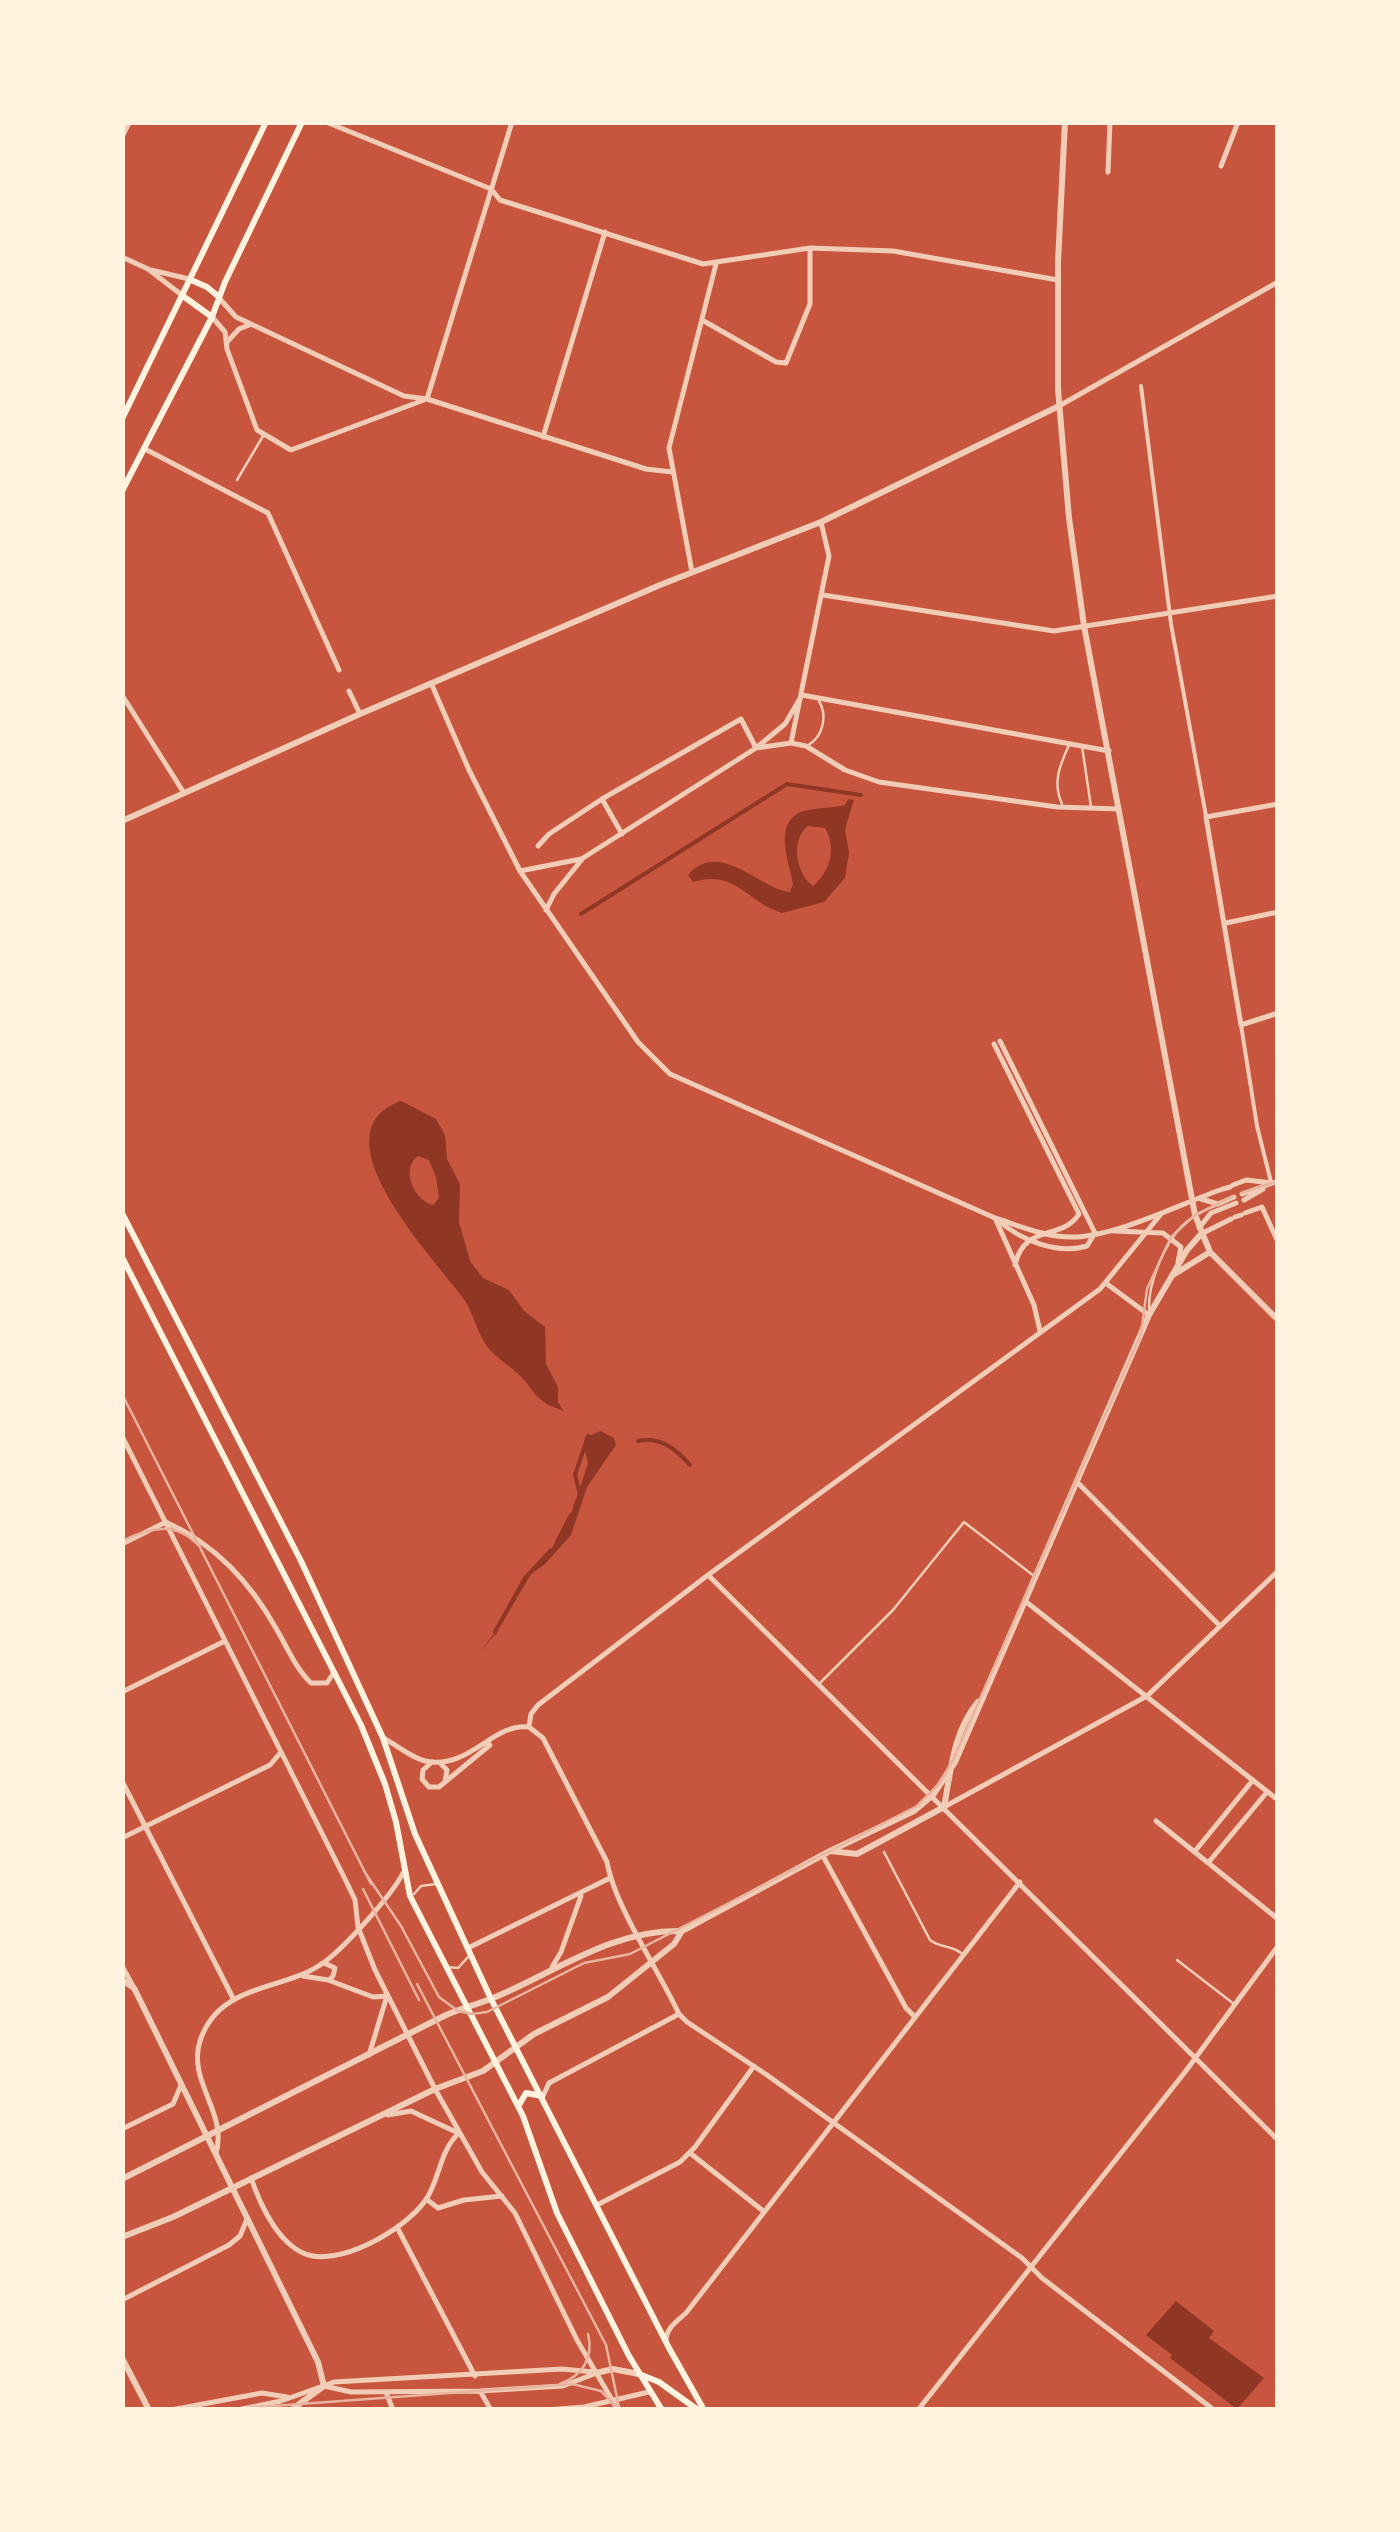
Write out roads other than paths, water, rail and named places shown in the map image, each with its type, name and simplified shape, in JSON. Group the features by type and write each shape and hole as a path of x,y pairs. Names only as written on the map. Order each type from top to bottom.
{"main road":[{"path":"122,419 266,122"},
{"path":"122,491 212,317 302,122"},
{"path":"190,280 207,286 219,298"},
{"path":"183,296 212,317"},
{"path":"122,1213 301,1561 383,1738 412,1823 491,1999 701,2410"},
{"path":"122,1256 374,1756 396,1822 403,1873 412,1900 518,2107 566,2232 639,2374 662,2410"},
{"path":"518,2107 519,2099 526,2093 543,2096"},
{"path":"639,2374 659,2382 701,2410"}],"street":[{"path":"122,136 129,122"},
{"path":"326,122 491,189 500,200 703,264 810,248 893,251 1058,280"},
{"path":"427,399 512,122"},
{"path":"1066,122 1058,280 1060,406 1069,518 1108,750 1202,1231 1210,1252 1278,1320"},
{"path":"1108,172 1110,122"},
{"path":"1221,166 1238,122"},
{"path":"543,437 605,232"},
{"path":"702,320 783,364 790,360 810,304 810,248"},
{"path":"122,256 148,269 183,296"},
{"path":"692,572 669,448 716,264"},
{"path":"148,269 190,280"},
{"path":"122,821 431,683 692,572 821,522 1060,406 1278,282"},
{"path":"219,298 229,312 404,396 427,399 646,469 672,472"},
{"path":"212,317 226,332 226,345 257,430 296,451 427,399"},
{"path":"226,345 233,334 252,324"},
{"path":"1141,386 1170,611 1226,924 1257,1126 1275,1182"},
{"path":"145,449 268,513 340,670"},
{"path":"791,743 829,556 821,522"},
{"path":"823,595 1054,630 1278,596"},
{"path":"431,683 520,871 638,1042 670,1074 995,1218 1044,1234 1070,1237 1106,1231 1246,1180 1275,1182"},
{"path":"349,691 360,714"},
{"path":"802,695 1108,750"},
{"path":"546,910 583,858 756,748 786,724 802,695"},
{"path":"122,696 184,793"},
{"path":"538,846 549,834 602,799 741,719 756,748"},
{"path":"756,748 791,743 806,746 867,780 1064,808 1120,809"},
{"path":"602,799 622,834"},
{"path":"1206,817 1278,804"},
{"path":"520,871 583,858"},
{"path":"1226,924 1278,912"},
{"path":"1241,1024 1278,1014"},
{"path":"998,1045 1095,1233"},
{"path":"1243,1197 1275,1182"},
{"path":"944,1807 951,1758 972,1710 984,1696 1149,1315 1211,1213 1235,1200 1218,1204 1195,1200"},
{"path":"1202,1231 1258,1207 1264,1208 1278,1242"},
{"path":"1016,1266 1020,1249 1030,1240 1069,1225 1081,1210"},
{"path":"528,1727 538,1705 708,1575 1107,1284 1163,1212"},
{"path":"995,1218 1030,1240 1074,1249 1087,1246 1095,1233"},
{"path":"995,1218 1039,1319 1040,1333"},
{"path":"1106,1231 1163,1232 1182,1248 1173,1275"},
{"path":"1173,1275 1210,1252"},
{"path":"1107,1284 1149,1315"},
{"path":"122,1436 355,1900 358,1927 387,1996 482,2172 515,2212 618,2410"},
{"path":"1077,1482 1220,1626"},
{"path":"166,1522 204,1543 229,1563 260,1604 305,1678 322,1685 331,1680 334,1672"},
{"path":"122,1544 166,1522"},
{"path":"826,1853 857,1854 1147,1696 1278,1572"},
{"path":"708,1575 1278,2140"},
{"path":"1025,1601 1278,1800"},
{"path":"122,1692 224,1641"},
{"path":"383,1738 421,1760 441,1764 467,1755 516,1727 528,1727 543,1738 679,2014 1032,2268 1214,2410"},
{"path":"432,1762 422,1770 423,1782 435,1788 503,1733"},
{"path":"122,1838 270,1765 281,1752"},
{"path":"441,1764 448,1774 443,1785"},
{"path":"122,2180 552,1967 660,1931 682,1931 826,1853 914,1811 951,1769"},
{"path":"1195,1852 1253,1780"},
{"path":"122,1781 234,2000"},
{"path":"1208,1863 1267,1791"},
{"path":"1156,1820 1278,1919"},
{"path":"826,1853 906,2008 915,2017"},
{"path":"325,1979 318,1972 322,1965 403,1873"},
{"path":"470,1950 610,1878"},
{"path":"666,2343 666,2334 1020,1882"},
{"path":"552,1967 582,1893"},
{"path":"122,2238 435,2090 478,2074 534,2034 608,1997 674,1944 682,1931"},
{"path":"918,2410 1196,2058 1278,1946"},
{"path":"216,2154 220,2131 202,2082 198,2050 210,2023 234,2000 267,1984 300,1976 322,1965 334,1968 334,1976 325,1979"},
{"path":"122,1966 318,2362 324,2386"},
{"path":"300,1976 325,1979 373,1997 387,1996"},
{"path":"122,1980 134,1988"},
{"path":"367,2058 387,1996"},
{"path":"543,2096 549,2082 679,2014"},
{"path":"597,2205 680,2162 754,2066"},
{"path":"122,2129 173,2104 182,2082"},
{"path":"378,2118 411,2112 459,2133"},
{"path":"251,2178 261,2204 282,2235 306,2254 345,2252 398,2228 426,2200 447,2147 459,2133"},
{"path":"690,2153 763,2211"},
{"path":"426,2200 438,2208 502,2196"},
{"path":"122,2300 229,2245 240,2236 247,2218"},
{"path":"398,2228 475,2376"},
{"path":"122,2358 148,2410"},
{"path":"237,2410 334,2382 562,2369 596,2373"},
{"path":"291,2410 324,2386 351,2392 480,2392 564,2386 613,2369 639,2374"},
{"path":"386,2392 393,2410"},
{"path":"480,2392 491,2410"},
{"path":"546,2410 584,2407 649,2392"},
{"path":"172,2410 262,2393 287,2398"}],"lane":[{"path":"237,480 263,436"},
{"path":"806,746 818,736 824,715 817,698"},
{"path":"1064,808 1058,795 1058,771 1070,744"},
{"path":"1082,746 1092,809"},
{"path":"1149,1315 1149,1293 1172,1238 1198,1214 1218,1204"},
{"path":"819,1684 893,1610 964,1522 1036,1576"},
{"path":"884,1852 930,1940 940,1947 955,1948 964,1956"},
{"path":"412,1900 421,1886 440,1885"},
{"path":"446,1966 458,1968 470,1950"},
{"path":"1177,1960 1235,2004"}],"waterway":[{"path":"581,914 787,784 861,795"},
{"path":"575,1506 580,1495 575,1475 588,1436"},
{"path":"638,1441 653,1440 667,1445 690,1465"},
{"path":"557,1542 571,1515"},
{"path":"495,1632 525,1578 551,1550"}],"tram line":[{"path":"1241,1193 1278,1181"},
{"path":"364,1871 401,1926 439,1997 458,2011 472,2014 487,2012 584,1963 630,1954 917,1806 939,1784 953,1760 1141,1334 1147,1289 1171,1237 1195,1215 1233,1196"},
{"path":"122,1394 371,1884"},
{"path":"122,1541 162,1529 181,1533 199,1546"},
{"path":"363,1889 419,2000"},
{"path":"417,1984 606,2345 619,2407"},
{"path":"560,2384 574,2376 588,2358 588,2334"},
{"path":"219,2410 572,2384 601,2391 620,2410"}]}
